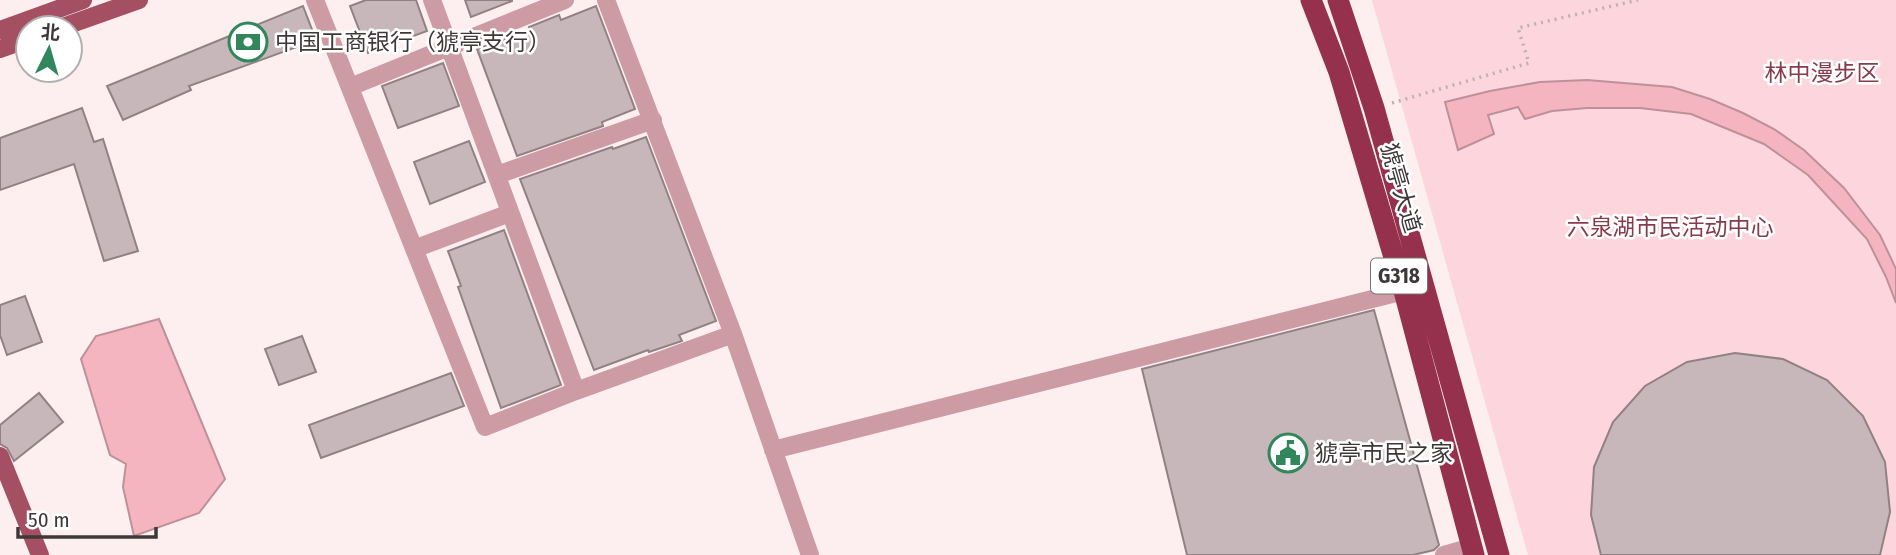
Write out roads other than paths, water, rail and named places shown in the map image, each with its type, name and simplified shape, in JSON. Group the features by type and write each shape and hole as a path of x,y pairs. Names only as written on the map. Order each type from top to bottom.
{"highway":[{"name":"猇亭大道","path":"1311,0 1339,72 1404,291 1473,551"},
{"name":"猇亭大道","path":"1338,0 1374,108 1499,555"}],"main road":[{"path":"0,30 83,0"},
{"path":"84,19 139,0"},
{"path":"0,456 40,555"}],"street":[{"path":"315,0 485,427 733,334"},
{"path":"432,0 576,391"},
{"path":"350,87 565,0"},
{"path":"606,0 733,334 810,555"},
{"path":"497,175 653,120"},
{"path":"414,249 510,213"},
{"path":"773,450 1404,291"},
{"path":"1444,555 1473,551"}],"place":[{"name":"中国工商银行（猇亭支行）","path":"248,42"},
{"name":"猇亭市民之家","path":"1288,453"}],"park label":[{"name":"林中漫步区","path":"1822,73"},
{"name":"六泉湖市民活动中心","path":"1670,227"}]}
